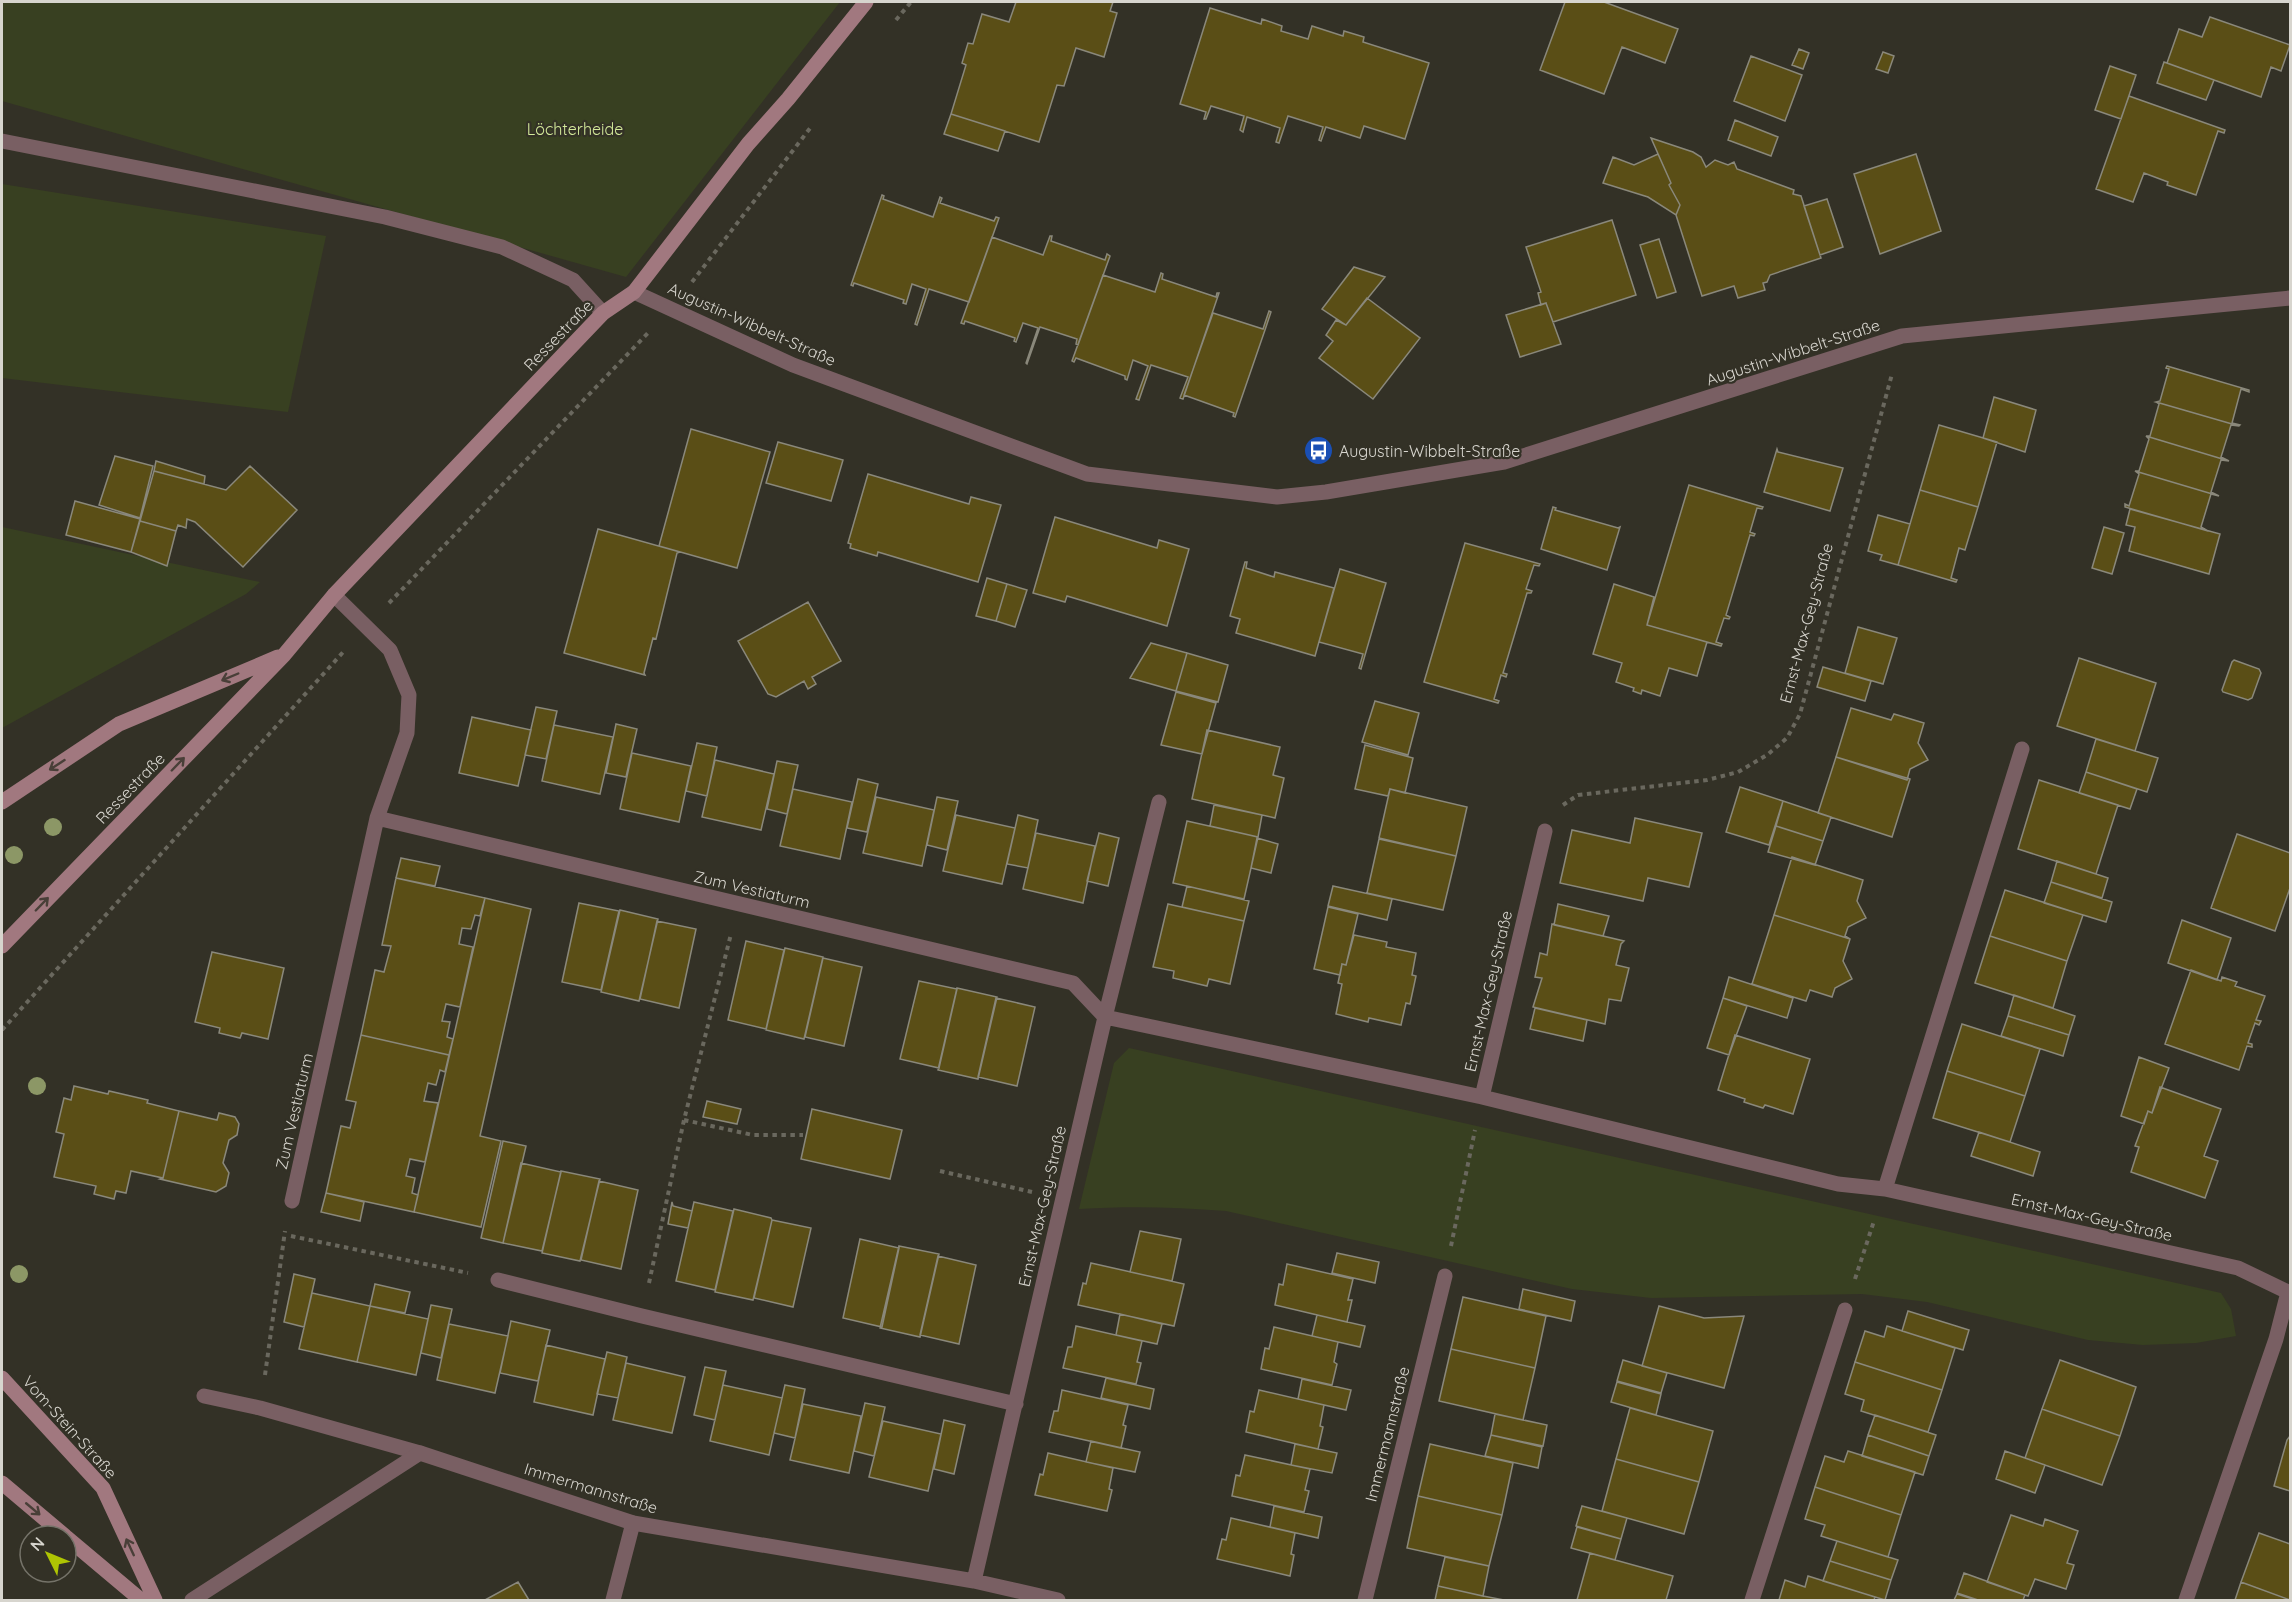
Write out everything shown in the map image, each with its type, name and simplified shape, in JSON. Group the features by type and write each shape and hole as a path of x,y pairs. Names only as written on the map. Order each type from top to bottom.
{"main road":[{"name":"Ressestraße","path":"2,946 284,655 334,595 603,313 634,292 748,144 788,99 866,2"},
{"name":"Ressestraße","path":"2,802 120,724 284,655"},
{"name":"Vom-Stein-Straße","path":"2,1378 103,1488 155,1600"},
{"path":"2,1483 50,1524"},
{"path":"78,1548 141,1600"}],"street":[{"path":"2,141 386,217 502,247 573,280 603,313"},
{"name":"Augustin-Wibbelt-Straße","path":"634,292 793,365 1087,474 1276,497 1326,492 1504,462 1902,336 2290,298"},
{"name":"Zum Vestiaturm","path":"292,1201 377,818 406,733 409,695 390,650 334,595"},
{"path":"1885,1189 2022,749"},
{"name":"Ernst-Max-Gey-Straße","path":"974,1581 1062,1198 1159,802"},
{"name":"Zum Vestiaturm","path":"377,818 1073,983 1105,1017"},
{"name":"Ernst-Max-Gey-Straße","path":"1482,1097 1545,831"},
{"name":"Ernst-Max-Gey-Straße","path":"1105,1017 1482,1097 1838,1184 1885,1189 2238,1268 2289,1289 2276,1339 2186,1600"},
{"name":"Immermannstraße","path":"1365,1600 1445,1276"},
{"path":"498,1280 1016,1404"},
{"path":"1752,1600 1845,1310"},
{"name":"Immermannstraße","path":"204,1396 260,1408 420,1453 633,1523 974,1581 1058,1600"},
{"path":"192,1600 420,1453"},
{"path":"613,1600 633,1523"}],"path":[{"path":"890,28 911,2"},
{"path":"2,1030 366,627 671,309 817,119"},
{"name":"Ernst-Max-Gey-Straße","path":"1545,831 1558,809 1578,795 1707,780 1738,772 1767,755 1787,738 1800,714 1902,336"},
{"path":"642,1316 684,1120 739,904"},
{"path":"1445,1276 1482,1097"},
{"path":"684,1120 753,1135 803,1135"},
{"path":"940,1171 1062,1198"},
{"path":"1845,1310 1885,1189"},
{"path":"260,1408 284,1234 292,1201"},
{"path":"284,1234 498,1280"}],"green space":[{"name":"Löchterheide","path":"2,2 840,2 626,277 2,101"},
{"path":"2,184 326,236 288,412 2,378"},
{"path":"2,527 260,582 246,594 2,728"},
{"path":"1129,1048 2221,1293 2231,1309 2236,1336 2196,1343 2143,1345 2088,1340 1927,1302 1862,1294 1651,1298 1572,1289 1226,1211 1152,1207 1079,1209 1114,1063"}],"building":[{"path":"1016,2 1113,2 1110,11 1117,13 1104,57 1076,48 1064,86 1057,85 1039,142 951,114 966,65 962,63 968,43 973,44 982,14 1009,22"},
{"path":"1565,2 1604,2 1678,29 1665,63 1622,47 1604,94 1540,70"},
{"path":"1210,8 1261,24 1262,19 1282,26 1281,31 1308,39 1312,26 1343,36 1344,31 1364,37 1363,42 1429,63 1405,139 1364,126 1360,138 1326,127 1321,141 1319,140 1323,127 1288,116 1279,143 1276,142 1280,128 1247,117 1243,132 1240,130 1244,116 1211,106 1204,119 1206,112 1180,104"},
{"path":"2210,17 2290,45 2281,71 2271,67 2261,97 2167,63 2179,29 2202,37"},
{"path":"1799,49 1809,53 1803,69 1792,65"},
{"path":"1883,52 1894,56 1888,73 1876,69"},
{"path":"1751,56 1802,75 1785,121 1734,101"},
{"path":"2164,62 2214,80 2206,100 2157,83"},
{"path":"2110,66 2136,75 2121,119 2095,110"},
{"path":"2129,96 2225,130 2224,133 2218,131 2196,195 2167,185 2168,182 2144,173 2133,202 2096,189"},
{"path":"951,114 1005,131 998,151 944,134"},
{"path":"1735,120 1778,137 1771,156 1728,140"},
{"path":"1651,138 1693,152 1701,157 1706,167 1715,160 1728,165 1734,162 1737,169 1794,190 1793,194 1801,196 1821,258 1770,275 1767,282 1763,283 1765,290 1738,298 1734,286 1702,296 1676,215 1680,205 1669,185 1671,183"},
{"path":"1658,154 1671,183 1669,185 1680,205 1676,215 1648,197 1603,183 1613,157 1634,165"},
{"path":"1916,154 1941,231 1880,254 1854,174"},
{"path":"882,195 883,199 933,217 940,197 942,198 940,203 994,221 996,217 999,218 969,302 929,289 917,325 915,324 926,289 912,284 906,304 903,303 904,300 854,283 853,286 851,285"},
{"path":"1827,199 1843,247 1820,255 1804,206"},
{"path":"1612,220 1636,295 1553,322 1546,303 1541,305 1538,293 1541,292 1526,247"},
{"path":"1050,236 1052,236 1051,241 1105,260 1107,254 1110,256 1078,345 1076,344 1077,339 1040,327 1027,364 1038,328 1023,323 1016,342 1015,338 965,321 964,324 961,323 992,237 1043,255"},
{"path":"1659,239 1676,292 1657,298 1640,245"},
{"path":"1354,267 1385,277 1346,325 1322,309"},
{"path":"1161,273 1163,274 1162,279 1216,297 1219,293 1183,399 1180,398 1188,377 1151,365 1139,400 1136,399 1148,366 1133,360 1127,380 1125,376 1076,358 1074,362 1072,361 1103,275 1155,292"},
{"path":"1367,298 1420,338 1373,399 1319,358 1333,341 1326,335 1336,320 1346,325"},
{"path":"1546,303 1561,344 1520,357 1506,315"},
{"path":"1269,311 1271,312 1235,417 1234,413 1184,395 1213,313 1263,329"},
{"path":"2167,366 2249,390 2249,392 2241,389 2232,423 2240,425 2239,426 2156,402 2160,401 2169,369 2166,368"},
{"path":"1994,397 2036,410 2025,452 1983,438"},
{"path":"2156,402 2239,426 2231,425 2221,457 2229,461 2146,436 2150,436 2159,404"},
{"path":"1939,425 1997,442 1978,507 1920,490"},
{"path":"691,429 770,452 737,568 659,546"},
{"path":"2146,436 2229,461 2221,460 2211,492 2219,496 2135,471 2139,471 2149,439"},
{"path":"778,442 843,460 831,501 766,483"},
{"path":"1777,449 1778,452 1843,468 1830,511 1764,492"},
{"path":"115,456 153,466 140,518 99,505"},
{"path":"156,461 205,476 204,484 154,471"},
{"path":"250,466 297,510 243,567 195,522 187,519 186,528 178,525 176,531 140,521 154,471 226,490"},
{"path":"2135,471 2219,496 2211,494 2201,527 2208,531 2125,507 2125,504 2129,506 2139,474"},
{"path":"868,474 969,504 971,497 1001,505 978,582 878,552 877,556 850,548 851,544 848,543"},
{"path":"1689,485 1763,507 1762,509 1757,508 1750,532 1755,534 1750,535 1726,615 1730,617 1729,619 1724,618 1716,642 1722,644 1721,646 1647,625"},
{"path":"1920,490 1978,507 1965,550 1959,548 1951,578 1957,580 1956,582 1898,565"},
{"path":"75,501 140,519 131,552 66,535"},
{"path":"1553,507 1556,508 1555,510 1620,527 1607,570 1541,549"},
{"path":"2130,509 2220,534 2209,574 2129,551 2135,527 2126,525"},
{"path":"1878,515 1910,524 1898,565 1880,560 1882,555 1868,551"},
{"path":"1055,517 1157,548 1159,540 1189,549 1167,626 1067,596 1065,602 1033,593"},
{"path":"140,521 176,531 167,566 131,552"},
{"path":"2104,527 2124,533 2112,574 2092,568"},
{"path":"598,529 680,552 677,553 645,675 564,653"},
{"path":"1465,543 1540,564 1539,566 1534,565 1526,589 1532,591 1527,593 1503,673 1507,674 1506,677 1501,675 1494,699 1499,701 1498,703 1424,682"},
{"path":"1245,562 1247,562 1246,568 1274,577 1275,572 1334,588 1315,656 1236,633 1240,619 1230,616"},
{"path":"1340,569 1386,583 1361,669 1359,668 1363,654 1319,642"},
{"path":"987,578 1007,584 996,621 976,616"},
{"path":"1007,584 1027,590 1015,627 996,621"},
{"path":"1614,584 1654,597 1647,625 1707,642 1697,676 1669,668 1660,696 1642,690 1641,694 1633,691 1634,688 1616,682 1622,663 1593,654"},
{"path":"808,602 841,661 812,677 816,684 808,689 804,681 776,697 768,694 738,641"},
{"path":"1858,627 1897,638 1883,684 1845,673"},
{"path":"1151,643 1187,653 1176,691 1130,678"},
{"path":"1187,653 1228,665 1218,702 1176,691"},
{"path":"2079,658 2156,683 2135,751 2057,726"},
{"path":"2234,660 2259,669 2261,673 2252,698 2248,700 2222,690"},
{"path":"1823,667 1871,681 1865,701 1817,687"},
{"path":"1176,692 1216,703 1202,754 1161,745"},
{"path":"1375,701 1419,713 1408,755 1362,742"},
{"path":"536,707 557,711 546,759 525,755"},
{"path":"1851,708 1891,720 1894,714 1924,723 1918,743 1928,760 1910,769 1907,780 1836,757"},
{"path":"472,717 531,730 518,786 459,773"},
{"path":"616,724 637,729 626,777 606,773"},
{"path":"554,725 613,737 600,794 542,781"},
{"path":"1207,730 1280,747 1273,775 1284,778 1275,818 1192,799"},
{"path":"2096,739 2158,758 2147,792 2086,772"},
{"path":"697,743 717,747 707,796 686,791"},
{"path":"1365,745 1413,758 1405,793 1390,789 1388,796 1355,789"},
{"path":"632,753 691,766 679,822 620,809"},
{"path":"1836,757 1910,779 1892,837 1818,813"},
{"path":"715,760 774,774 761,830 702,817"},
{"path":"777,761 798,765 787,814 767,809"},
{"path":"2086,772 2137,789 2130,809 2079,793"},
{"path":"858,779 878,784 867,832 847,828"},
{"path":"2039,780 2118,805 2096,874 2018,849"},
{"path":"1740,787 1783,801 1769,845 1726,832"},
{"path":"793,789 852,802 840,859 780,846"},
{"path":"1390,789 1467,807 1456,856 1379,838"},
{"path":"876,797 934,810 922,866 863,853"},
{"path":"937,797 958,801 947,850 927,845"},
{"path":"1783,801 1831,817 1823,841 1776,826"},
{"path":"1214,805 1262,815 1258,837 1210,826"},
{"path":"956,815 1015,828 1002,884 943,871"},
{"path":"1018,815 1038,820 1028,868 1007,864"},
{"path":"1635,818 1702,833 1689,887 1648,878 1643,901 1560,883 1572,830 1630,843"},
{"path":"1187,821 1258,837 1244,899 1173,883"},
{"path":"1776,826 1823,841 1815,865 1768,852"},
{"path":"1036,833 1095,846 1083,903 1023,889"},
{"path":"1099,833 1119,838 1108,886 1087,881"},
{"path":"2237,834 2290,853 2290,888 2275,931 2211,908"},
{"path":"1257,838 1278,844 1271,873 1251,868"},
{"path":"1379,839 1456,856 1443,910 1367,893"},
{"path":"1792,857 1863,880 1857,901 1866,918 1848,927 1845,936 1850,939 1774,915"},
{"path":"401,858 440,866 435,886 396,878"},
{"path":"2057,861 2108,878 2102,898 2051,882"},
{"path":"396,878 485,898 480,916 475,915 471,929 462,928 459,944 473,947 460,1007 446,1004 442,1021 450,1022 447,1037 453,1039 449,1055 361,1035 375,970 384,972 391,946 382,945"},
{"path":"2051,882 2112,902 2106,922 2044,903"},
{"path":"1187,886 1249,901 1244,921 1182,907"},
{"path":"1333,886 1392,899 1387,920 1328,906"},
{"path":"2005,890 2083,915 2067,961 1990,936"},
{"path":"485,898 531,909 480,1136 501,1141 481,1227 414,1212"},
{"path":"579,903 619,911 601,990 562,982"},
{"path":"1168,904 1244,921 1230,984 1209,979 1207,986 1173,978 1174,971 1153,967"},
{"path":"1558,904 1609,916 1603,936 1554,925"},
{"path":"1328,907 1358,914 1346,965 1342,964 1340,975 1314,969"},
{"path":"620,910 658,919 639,1001 601,992"},
{"path":"1774,915 1850,939 1843,961 1852,979 1835,988 1832,997 1810,990 1806,1001 1752,984"},
{"path":"2182,920 2231,938 2217,980 2168,963"},
{"path":"657,921 696,929 679,1008 640,999"},
{"path":"1552,924 1624,941 1621,944 1616,965 1629,968 1621,1001 1609,999 1605,1024 1533,1007 1542,978 1535,977 1540,953 1547,955"},
{"path":"1354,935 1387,942 1386,947 1416,953 1412,975 1416,976 1410,1004 1406,1003 1401,1025 1369,1018 1368,1022 1336,1014 1342,984 1338,983 1342,964 1346,965"},
{"path":"1990,936 2067,961 2053,1008 1975,983"},
{"path":"746,941 784,950 766,1029 728,1020"},
{"path":"785,948 823,957 804,1039 766,1030"},
{"path":"212,952 284,968 268,1039 242,1033 240,1038 219,1033 220,1028 195,1022"},
{"path":"823,958 862,967 844,1046 805,1037"},
{"path":"2191,970 2221,981 2222,977 2237,982 2235,986 2265,996 2256,1020 2261,1021 2259,1025 2255,1023 2248,1043 2252,1044 2252,1047 2247,1046 2239,1070 2165,1044"},
{"path":"1729,977 1793,998 1787,1018 1723,998"},
{"path":"919,981 957,989 939,1068 900,1059"},
{"path":"957,988 997,997 978,1079 938,1070"},
{"path":"2014,995 2075,1016 2069,1035 2008,1016"},
{"path":"996,998 1035,1007 1017,1086 978,1077"},
{"path":"1723,998 1747,1006 1729,1055 1707,1048"},
{"path":"1535,1008 1587,1020 1583,1041 1530,1029"},
{"path":"2008,1016 2069,1035 2063,1056 2001,1036"},
{"path":"1962,1024 2040,1049 2025,1096 1947,1071"},
{"path":"361,1035 449,1055 445,1072 440,1070 436,1085 428,1083 424,1101 438,1103 425,1162 410,1159 406,1176 415,1178 412,1193 418,1195 414,1212 326,1193 341,1126 350,1128 356,1102 346,1100"},
{"path":"1735,1035 1810,1059 1793,1114 1765,1105 1763,1108 1744,1102 1745,1099 1718,1090"},
{"path":"2139,1057 2169,1068 2152,1113 2148,1111 2144,1124 2121,1116"},
{"path":"1947,1071 2025,1096 2010,1142 1933,1118"},
{"path":"74,1086 148,1100 147,1103 179,1111 163,1178 131,1171 126,1193 116,1191 114,1199 94,1194 96,1186 54,1177 64,1134 56,1132 64,1098 71,1100"},
{"path":"2160,1087 2221,1109 2204,1156 2218,1161 2205,1198 2131,1172 2139,1147 2135,1146 2148,1111 2152,1113"},
{"path":"707,1101 741,1109 737,1124 703,1117"},
{"path":"812,1109 902,1130 890,1179 801,1159"},
{"path":"179,1111 217,1120 219,1113 235,1117 239,1124 237,1135 229,1140 223,1163 229,1173 226,1186 216,1192 160,1179 163,1178"},
{"path":"1979,1132 2040,1152 2033,1176 1971,1156"},
{"path":"503,1141 526,1146 503,1243 481,1238"},
{"path":"521,1163 561,1172 542,1251 503,1243"},
{"path":"561,1171 600,1179 580,1261 542,1253"},
{"path":"599,1181 638,1190 621,1269 581,1260"},
{"path":"326,1193 364,1202 360,1221 321,1212"},
{"path":"672,1202 673,1206 692,1211 688,1228 668,1224"},
{"path":"694,1202 733,1211 715,1290 676,1281"},
{"path":"734,1209 772,1220 753,1300 715,1292"},
{"path":"772,1220 811,1228 793,1307 754,1298"},
{"path":"1140,1231 1181,1239 1172,1281 1130,1272"},
{"path":"860,1239 899,1248 882,1327 843,1318"},
{"path":"899,1246 939,1254 920,1337 880,1328"},
{"path":"1337,1253 1379,1262 1375,1283 1332,1273"},
{"path":"938,1256 976,1265 959,1344 920,1335"},
{"path":"1091,1263 1184,1284 1174,1326 1078,1305"},
{"path":"1287,1264 1353,1279 1348,1300 1352,1300 1347,1322 1275,1305 1279,1284 1283,1285"},
{"path":"294,1274 315,1279 304,1327 284,1322"},
{"path":"375,1284 410,1292 405,1313 370,1306"},
{"path":"1523,1289 1575,1301 1571,1321 1519,1309"},
{"path":"312,1293 370,1306 357,1362 299,1349"},
{"path":"1463,1297 1546,1316 1535,1368 1451,1349"},
{"path":"431,1305 452,1309 441,1358 421,1353"},
{"path":"370,1306 428,1319 416,1375 357,1362"},
{"path":"1659,1306 1704,1318 1744,1316 1724,1388 1642,1366"},
{"path":"1908,1311 1969,1330 1963,1350 1902,1331"},
{"path":"1120,1314 1162,1324 1157,1344 1116,1335"},
{"path":"1317,1315 1365,1326 1360,1347 1312,1336"},
{"path":"511,1321 550,1330 538,1381 500,1373"},
{"path":"449,1324 508,1336 495,1393 437,1380"},
{"path":"1076,1326 1142,1341 1137,1362 1141,1363 1136,1384 1063,1368 1068,1347 1072,1347"},
{"path":"1887,1326 1955,1348 1942,1390 1855,1362 1865,1331 1884,1337"},
{"path":"1274,1327 1338,1342 1334,1362 1337,1364 1332,1385 1261,1369 1265,1348 1269,1349"},
{"path":"546,1345 605,1359 593,1415 534,1402"},
{"path":"1451,1349 1535,1368 1523,1420 1439,1401"},
{"path":"607,1352 627,1357 618,1398 597,1394"},
{"path":"1623,1360 1667,1373 1661,1393 1617,1381"},
{"path":"2060,1360 2136,1387 2120,1436 2042,1409"},
{"path":"1855,1362 1942,1390 1928,1432 1861,1411 1864,1400 1845,1394"},
{"path":"626,1363 685,1377 672,1433 613,1420"},
{"path":"705,1367 726,1371 715,1420 694,1415"},
{"path":"1106,1378 1154,1389 1150,1409 1101,1398"},
{"path":"1302,1379 1351,1390 1346,1410 1298,1399"},
{"path":"1617,1382 1661,1394 1656,1415 1611,1402"},
{"path":"723,1385 782,1398 769,1455 710,1441"},
{"path":"785,1385 805,1389 795,1438 774,1433"},
{"path":"1062,1390 1128,1405 1121,1448 1049,1432 1054,1411 1058,1411"},
{"path":"1259,1390 1324,1405 1320,1426 1323,1427 1318,1449 1246,1432 1250,1411 1254,1412"},
{"path":"865,1403 885,1407 874,1456 854,1451"},
{"path":"803,1404 861,1416 849,1473 790,1460"},
{"path":"1630,1408 1713,1431 1699,1482 1616,1459"},
{"path":"2042,1409 2120,1436 2102,1485 2025,1458"},
{"path":"1495,1414 1547,1425 1543,1446 1491,1435"},
{"path":"1875,1415 1936,1435 1929,1456 1868,1435"},
{"path":"944,1420 965,1425 954,1474 934,1469"},
{"path":"883,1421 941,1434 928,1491 869,1477"},
{"path":"1491,1435 1542,1447 1538,1468 1485,1456"},
{"path":"1868,1435 1929,1456 1923,1475 1862,1456"},
{"path":"2290,1436 2290,1491 2274,1486"},
{"path":"1091,1441 1140,1452 1135,1472 1086,1462"},
{"path":"1295,1444 1337,1453 1332,1473 1291,1465"},
{"path":"1430,1444 1513,1463 1502,1515 1418,1496"},
{"path":"1848,1451 1915,1472 1901,1515 1815,1487 1825,1456 1844,1462"},
{"path":"2005,1451 2045,1465 2035,1493 1996,1479"},
{"path":"1048,1453 1113,1468 1109,1489 1112,1490 1107,1511 1035,1495"},
{"path":"1245,1455 1310,1469 1305,1490 1309,1491 1304,1512 1232,1496 1236,1475 1240,1476"},
{"path":"1616,1459 1699,1482 1684,1534 1602,1511"},
{"path":"1815,1487 1901,1515 1888,1557 1821,1536 1825,1525 1805,1519"},
{"path":"1418,1496 1502,1515 1489,1566 1407,1548"},
{"path":"1274,1506 1322,1517 1318,1538 1270,1527"},
{"path":"1582,1506 1627,1518 1621,1539 1576,1526"},
{"path":"2011,1515 2043,1526 2045,1519 2078,1531 2067,1563 2074,1565 2066,1589 2035,1579 2028,1596 1987,1582"},
{"path":"1231,1518 1295,1533 1290,1576 1217,1559 1222,1539 1226,1540"},
{"path":"1577,1527 1621,1539 1615,1560 1571,1548"},
{"path":"2259,1533 2290,1544 2290,1600 2241,1582"},
{"path":"1837,1541 1898,1560 1891,1580 1830,1561"},
{"path":"1590,1553 1673,1576 1666,1600 1577,1600"},
{"path":"1445,1557 1489,1566 1483,1596 1438,1586"},
{"path":"1830,1561 1891,1580 1885,1600 1823,1581"},
{"path":"1964,1573 2025,1595 2023,1600 1978,1600 1957,1593"},
{"path":"1808,1576 1875,1597 1874,1600 1779,1600 1785,1580 1805,1587"},
{"path":"518,1582 529,1600 485,1600"},
{"path":"2241,1582 2290,1600 2235,1600"},
{"path":"1438,1586 1483,1596 1504,1600 1435,1600"},
{"path":"1957,1594 1976,1600 1954,1600"}],"place":[{"name":"Augustin-Wibbelt-Straße","path":"1318,451"}]}
